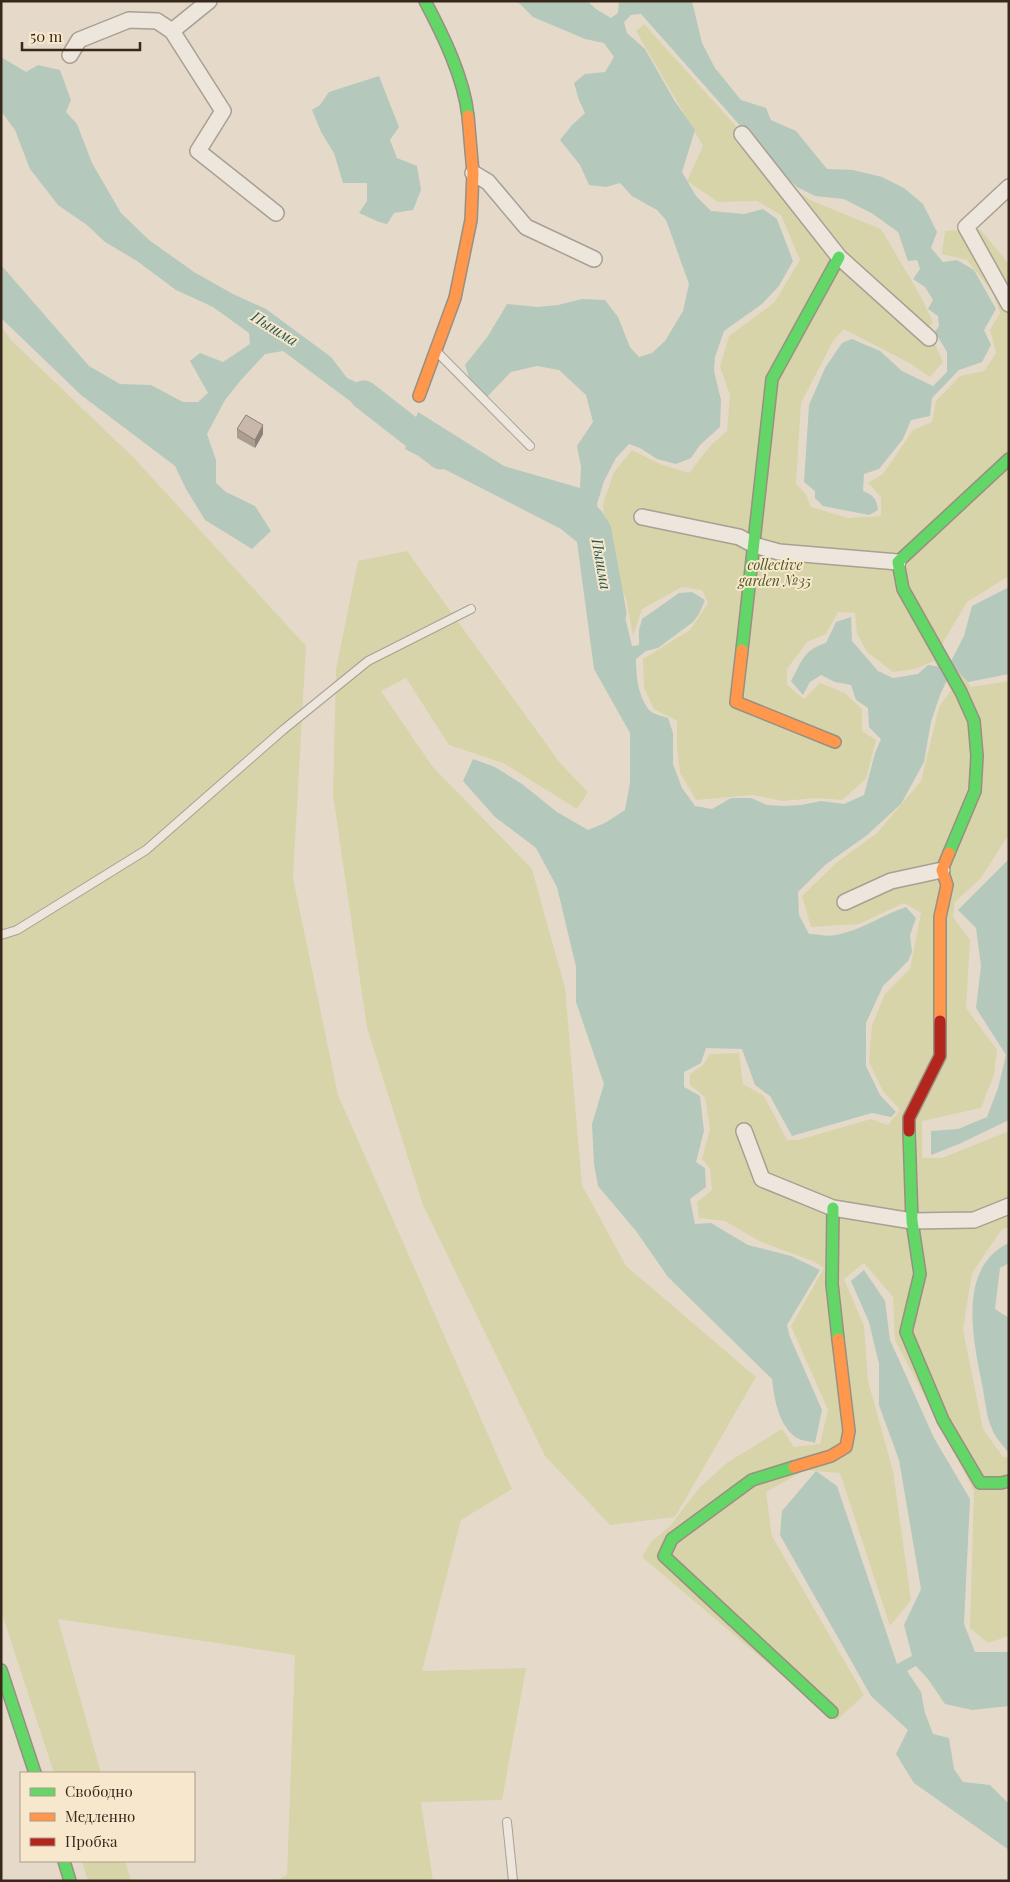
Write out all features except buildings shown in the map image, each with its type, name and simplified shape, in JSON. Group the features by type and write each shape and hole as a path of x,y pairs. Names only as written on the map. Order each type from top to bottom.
{"street":[{"path":"172,31 209,1"},
{"path":"419,396 437,352 457,288 471,220 473,173 466,96 438,24 425,1"},
{"path":"70,55 79,40 129,20 157,21 172,31 224,111 198,151 276,213"},
{"path":"742,134 838,257 929,338"},
{"path":"473,173 488,182 526,227 594,260"},
{"path":"1009,186 966,228 1009,304"},
{"path":"835,742 736,702 772,379 838,257"},
{"path":"642,517 739,537 754,545 779,552 898,562 1009,459"},
{"path":"898,562 902,590 962,692 974,722 977,756 975,791 942,870 947,885 940,917 940,1056 909,1118 912,1221 920,1274 906,1332 943,1420 980,1483 1009,1481"},
{"path":"845,902 891,881 942,870"},
{"path":"744,1131 762,1179 833,1208 912,1221 974,1220 1009,1206"},
{"path":"832,1712 664,1556 672,1539 752,1480 831,1456 846,1447 849,1431 832,1284 833,1208"},
{"path":"1,1670 35,1772"},
{"path":"64,1862 70,1881"}],"lane":[{"path":"437,352 530,446"},
{"path":"1,934 17,930 146,850 283,730 368,662 471,609"},
{"path":"507,1822 514,1881"}],"green space":[{"name":"collective garden №35","path":"644,24 788,184 810,200 881,229 920,295 933,322 928,328 943,362 930,377 911,364 844,329 833,341 801,403 796,484 806,494 811,507 848,518 881,516 881,497 868,483 883,474 913,430 932,422 936,401 960,376 984,371 996,353 990,330 1000,313 993,293 967,260 942,254 945,231 980,229 1009,264 1009,576 967,602 941,646 971,687 1009,681 1009,834 981,878 955,902 953,917 970,940 966,1008 997,1050 994,1075 981,1108 922,1121 922,1158 942,1158 1009,1131 1009,1228 1002,1229 972,1273 963,1330 983,1429 1003,1457 1009,1457 1009,1636 988,1643 970,1628 974,1491 895,1340 893,1297 864,1263 844,1279 864,1326 868,1381 893,1471 911,1600 890,1626 840,1473 805,1470 766,1492 772,1536 864,1695 836,1721 642,1557 651,1542 670,1526 699,1488 728,1462 782,1429 794,1447 820,1444 828,1410 791,1326 824,1268 815,1262 761,1242 725,1221 699,1218 697,1202 712,1190 710,1169 702,1159 710,1129 705,1097 690,1085 690,1074 703,1065 710,1054 739,1053 743,1084 764,1096 787,1140 798,1140 871,1119 888,1125 900,1110 883,1091 869,1062 872,1025 885,994 910,969 921,913 904,903 859,924 811,927 802,896 836,863 877,833 921,781 939,707 951,690 934,661 915,669 893,672 867,652 857,634 855,613 838,612 826,634 807,642 787,669 787,685 804,699 820,683 845,693 862,709 862,731 876,740 866,779 842,800 816,798 782,801 753,795 696,800 680,773 677,721 654,709 644,688 643,659 690,630 708,603 702,590 682,587 642,609 633,636 626,598 608,567 603,504 614,472 632,450 660,464 689,473 711,445 727,431 730,395 720,367 729,336 774,303 800,260 781,215 757,201 718,202 687,181 703,146 636,31"},
{"path":"1,326 11,340 134,458 306,646 293,878 338,1095 512,1489 461,1520 422,1671 526,1668 502,1800 421,1802 433,1881 275,1881 287,1875 295,1655 58,1619 101,1772 54,1772 1,1611"},
{"path":"407,551 560,763 588,792 577,809 503,763 449,745 406,678 381,691 432,766 532,869 565,988 582,1185 626,1266 756,1377 675,1517 610,1525 545,1456 423,1205 367,1028 333,795 336,669 358,561"},
{"path":"82,1862 125,1862 131,1881 88,1881"}],"water":[{"path":"517,1 587,1 611,18 618,13 619,1 692,1 702,43 715,68 741,100 766,108 771,120 796,131 827,169 853,170 882,177 904,188 923,204 937,232 931,248 943,262 957,260 974,270 996,309 984,330 991,345 982,362 959,370 932,398 930,416 911,420 903,439 879,469 864,474 863,491 874,498 878,510 869,515 823,506 815,498 815,491 804,482 809,405 825,368 842,343 852,339 880,351 902,371 933,386 947,372 947,352 935,332 939,326 938,316 928,309 933,300 925,287 913,279 920,269 917,260 908,261 898,232 873,214 844,199 815,196 797,187 754,148 744,130 641,14 631,15 624,22 627,33 645,49 674,100 695,130 682,172 696,196 711,211 744,214 763,209 777,219 793,261 779,286 762,304 724,331 715,357 714,371 721,400 720,427 700,445 691,458 676,464 657,459 640,448 629,444 616,458 604,481 597,504 601,521 602,572 622,600 632,646 639,645 639,630 642,619 679,593 692,592 705,600 693,622 658,648 646,651 636,659 638,686 642,699 653,713 668,718 673,733 673,764 682,788 695,806 712,809 731,798 751,798 767,805 784,806 821,801 844,804 864,795 875,753 881,739 869,727 868,708 856,700 851,685 835,682 821,675 810,682 803,695 791,681 804,657 812,649 826,643 836,622 851,617 852,641 878,671 893,678 918,674 928,665 941,667 947,680 931,722 924,762 901,804 866,836 825,865 798,892 799,915 809,934 830,936 845,933 906,907 916,918 910,935 912,952 908,961 883,986 866,1023 866,1066 880,1095 896,1112 891,1117 872,1113 792,1136 770,1096 755,1085 742,1049 706,1048 701,1063 684,1072 684,1087 700,1096 704,1131 696,1162 705,1168 706,1187 690,1199 695,1224 711,1223 748,1245 791,1256 820,1270 787,1325 790,1337 822,1410 815,1443 799,1439 792,1434 782,1421 776,1404 772,1379 668,1277 636,1231 598,1186 594,1164 592,1124 604,1084 576,1002 576,967 557,887 536,848 495,817 463,781 473,759 495,767 522,784 557,812 588,830 605,823 625,810 630,783 630,733 594,669 577,542 561,529 405,449 418,412 504,466 580,488 581,467 577,446 593,422 586,395 559,370 537,366 511,372 485,399 471,384 465,365 488,336 507,304 537,307 558,305 582,299 605,300 618,317 630,347 639,357 652,353 665,341 683,311 689,284 666,220 657,210 632,196 620,183 606,187 589,185 580,165 560,140 585,113 574,83 585,74 605,72 614,57 604,43 585,39 533,17"},
{"path":"1,57 26,72 38,65 60,70 71,100 66,112 77,124 92,163 121,213 149,240 194,272 233,294 266,309 331,357 347,378 373,390 402,411 385,429 283,351 265,354 225,400 207,434 216,460 216,483 226,492 255,506 271,531 252,549 205,520 186,489 175,466 81,395 1,318 1,265 89,366 120,384 151,385 183,402 198,402 208,393 190,361 200,353 223,362 250,344 249,333 213,307 176,290 137,261 105,242 87,225 58,205 30,169 15,130 1,111"},
{"path":"379,76 399,127 390,140 397,158 417,166 421,190 413,210 394,213 387,224 359,213 367,201 367,183 343,183 334,153 321,132 312,110 320,105 329,92"},
{"path":"1009,587 1009,674 968,682 950,663 964,636 972,606"},
{"path":"1009,859 1009,1120 931,1155 931,1131 958,1129 987,1117 998,1088 1006,1055 976,1008 981,966 976,928 958,910"},
{"path":"1009,1243 1009,1263 1000,1268 995,1309 1009,1318 1009,1451 1007,1451 993,1432 987,1413 975,1347 973,1306 975,1287 982,1269 993,1254"},
{"path":"864,1270 885,1301 890,1340 934,1438 970,1499 964,1624 975,1652 1009,1652 1009,1706 972,1710 945,1704 928,1679 916,1666 907,1671 921,1692 925,1713 933,1734 949,1738 954,1769 963,1782 990,1785 1009,1804 1009,1850 914,1783 896,1754 908,1730 871,1696 780,1535 782,1511 816,1471 837,1486 897,1664 912,1656 904,1625 921,1589 899,1460 879,1405 879,1364 869,1322 851,1281"}],"waterway":[{"name":"Пышма","path":"364,395 441,455"},
{"name":"Пышма","path":"590,520 597,531 612,613"}],"traffic: fast":[{"path":"425,1 457,72 468,116"},
{"path":"742,650 772,379 839,257"},
{"path":"949,853 975,791 977,756 974,721 961,692 903,589 898,562 1009,459"},
{"path":"909,1131 912,1221 920,1274 906,1332 943,1420 980,1483 1009,1481"},
{"path":"833,1208 832,1284 838,1339"},
{"path":"794,1467 752,1480 672,1539 664,1556 832,1712"},
{"path":"1,1670 35,1772"},
{"path":"64,1862 70,1881"}],"traffic: slow":[{"path":"419,396 455,298 471,220 473,173 468,116"},
{"path":"742,650 736,702 835,742"},
{"path":"940,1021 940,917 947,885 942,870 949,853"},
{"path":"794,1467 831,1456 846,1447 849,1431 838,1339"}],"traffic: jam":[{"path":"909,1131 909,1118 940,1056 940,1021"}]}
